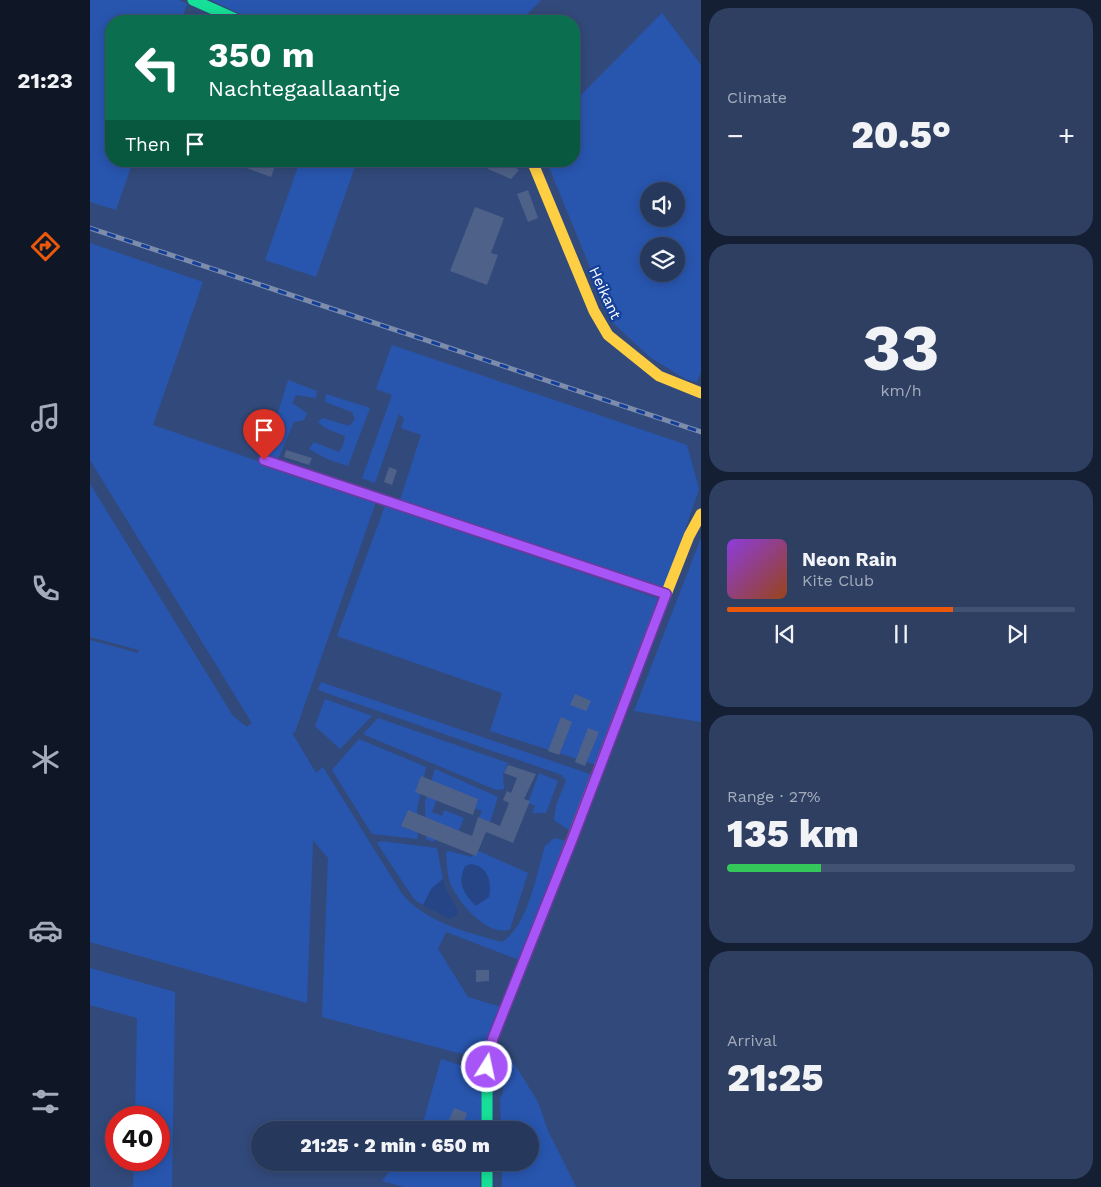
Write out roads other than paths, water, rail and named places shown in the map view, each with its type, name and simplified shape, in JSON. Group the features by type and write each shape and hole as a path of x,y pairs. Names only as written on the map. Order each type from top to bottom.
{"street":[{"path":"193,0 227,15"},
{"name":"Heikant","path":"535,167 594,311 608,334 659,376 701,393"},
{"path":"264,460 666,594"},
{"path":"487,1121 487,1067 493,1038 572,840 689,536 701,514"},
{"path":"487,1171 487,1187"}],"railway":[{"path":"90,228 701,432"}]}
